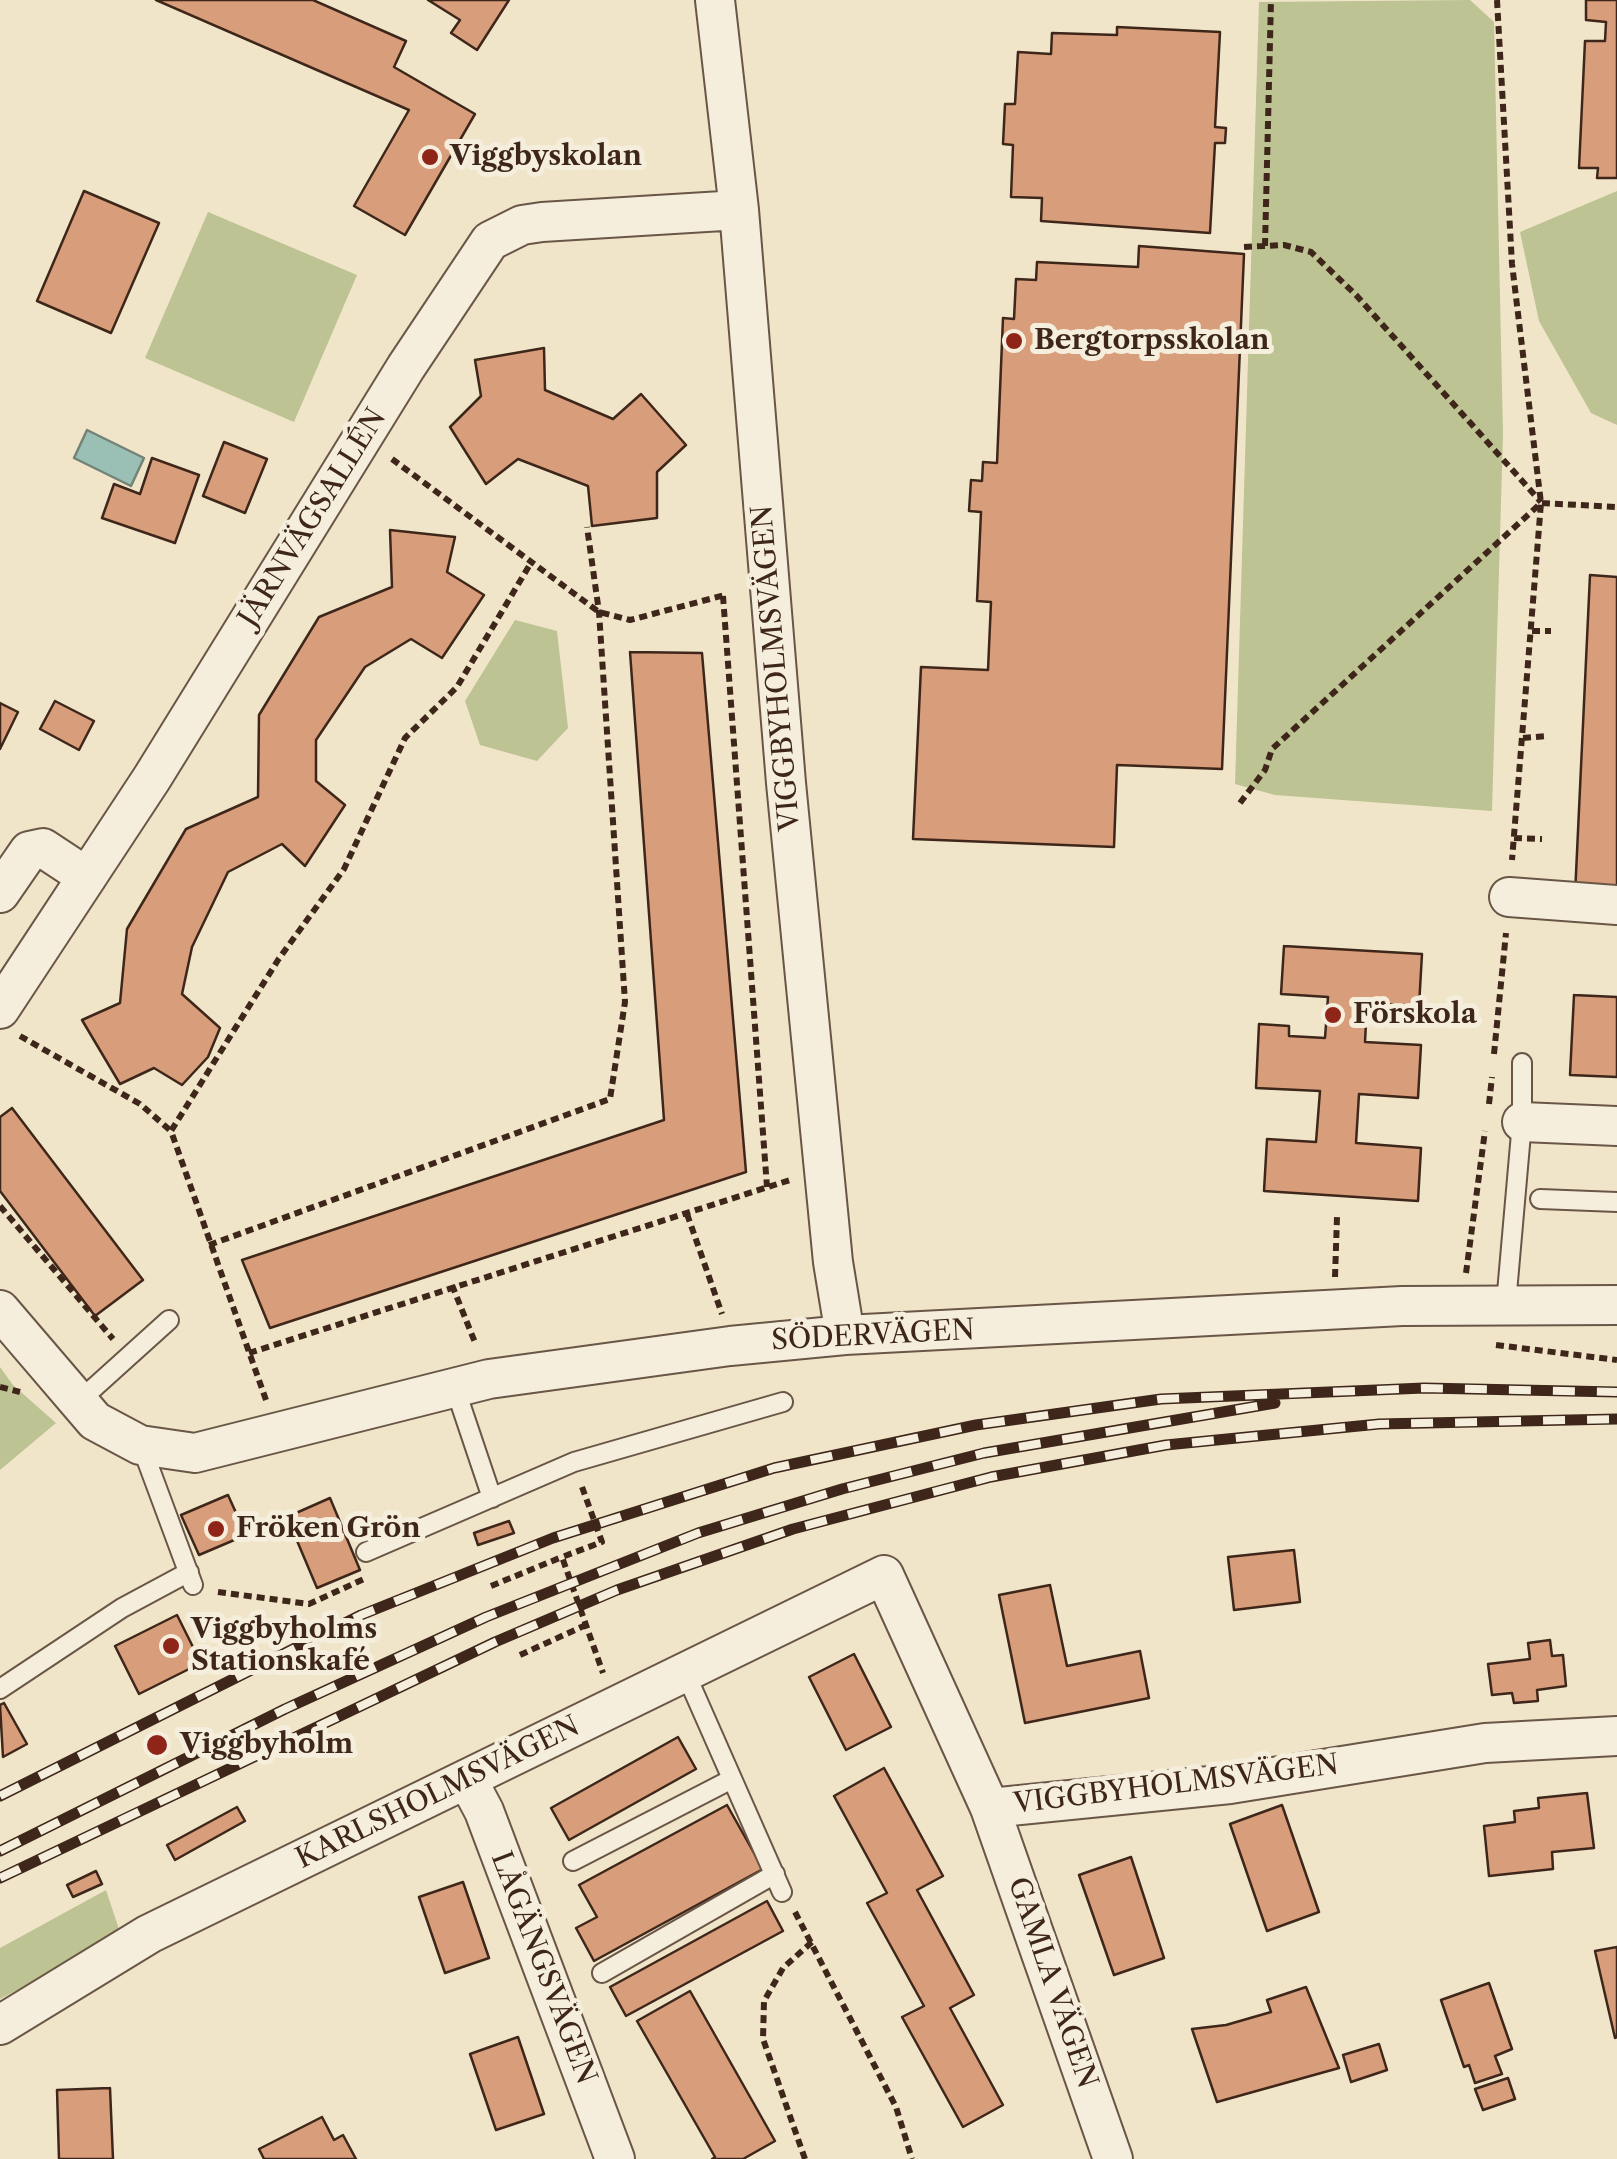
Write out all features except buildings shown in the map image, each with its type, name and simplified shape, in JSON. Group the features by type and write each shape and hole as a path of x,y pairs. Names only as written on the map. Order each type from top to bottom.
{"street":[{"name":"VIGGBYHOLMSVÄGEN","path":"715,0 739,210 768,579 824,1170 845,1335"},
{"name":"JÄRNVÄGSALLÉN","path":"8,1022 87,877 490,241 522,225 542,222 739,210"},
{"path":"0,893 29,850 43,848 87,877"},
{"path":"1509,898 1617,905"},
{"path":"1505,1119 1617,1126"},
{"name":"SÖDERVÄGEN","path":"0,1310 95,1421 140,1445 195,1453 472,1383 676,1352 845,1335 1462,1305 1617,1305"},
{"name":"VIGGBYHOLMSVÄGEN","path":"884,1574 990,1808 1230,1784 1485,1743 1617,1736"},
{"name":"KARLSHOLMSVÄGEN","path":"0,2024 149,1934 884,1574"},
{"name":"LÅGÄNGSVÄGEN","path":"467,1779 484,1811 616,2159"},
{"name":"GAMLA VÄGEN","path":"990,1808 1113,2159"}],"lane":[{"path":"1506,1304 1505,1119 1522,1063"},
{"path":"1540,1199 1617,1202"},
{"path":"77,1402 169,1320"},
{"path":"472,1383 492,1498"},
{"path":"366,1552 574,1462 783,1402"},
{"path":"0,1689 122,1608 191,1579 140,1445"},
{"path":"602,1973 778,1883 685,1672"},
{"path":"573,1861 732,1779"}],"path":[{"path":"1265,246 1271,0"},
{"path":"1498,0 1512,264 1542,503 1534,615"},
{"path":"1244,247 1311,252 1356,295 1542,503 1617,507"},
{"path":"364,438 599,612 630,620 723,596 768,579"},
{"path":"1240,804 1265,770 1272,749 1542,503"},
{"path":"208,1245 610,1099 625,1002 599,612 588,527"},
{"path":"170,1131 278,960 344,869 405,738 458,686 532,561"},
{"path":"723,596 767,1187"},
{"path":"1532,631 1551,631"},
{"path":"1523,738 1546,736"},
{"path":"1514,838 1542,839"},
{"path":"8,1022 140,1104 170,1131 278,1432"},
{"path":"1462,1305 1505,1119"},
{"path":"248,1353 452,1285 824,1170"},
{"path":"0,1206 127,1356"},
{"path":"1336,1278 1337,1217"},
{"path":"452,1285 472,1383"},
{"path":"1493,1345 1617,1360"},
{"path":"491,1586 602,1542 574,1462"},
{"path":"191,1579 309,1604 367,1577 366,1552"},
{"path":"562,1557 603,1673"},
{"path":"520,1655 586,1625"},
{"path":"778,1883 813,1941 896,2107 912,2159"},
{"path":"806,2159 763,2039 764,2001 783,1968 813,1941"}],"green space":[{"path":"1470,0 1494,22 1503,434 1492,811 1275,795 1235,784 1259,2"},
{"path":"1617,191 1617,425 1591,413 1539,321 1520,232"},
{"path":"208,212 357,275 294,422 145,358"},
{"path":"515,620 557,631 568,728 537,761 480,745 465,701"},
{"path":"0,1367 13,1385 56,1423 0,1470"},
{"path":"106,1890 121,1935 0,1999 0,1948"}],"water":[{"path":"87,430 144,458 131,486 74,458"}],"railway":[{"path":"0,1796 361,1615 553,1538 774,1468 976,1425 1161,1399 1424,1388 1617,1392"},
{"path":"0,1851 285,1709 486,1617 698,1533 842,1489 984,1453 1275,1403"},
{"path":"0,1878 495,1642 617,1590 793,1529 991,1477 1166,1445 1379,1424 1617,1419"}],"place":[{"name":"Viggbyskolan","path":"430,157"},
{"name":"Bergtorpsskolan","path":"1014,341"},
{"name":"Förskola","path":"1333,1015"},
{"name":"Fröken Grön","path":"216,1529"},
{"name":"Viggbyholms Stationskafé","path":"171,1646"},
{"name":"Viggbyholm","path":"157,1745"}]}
